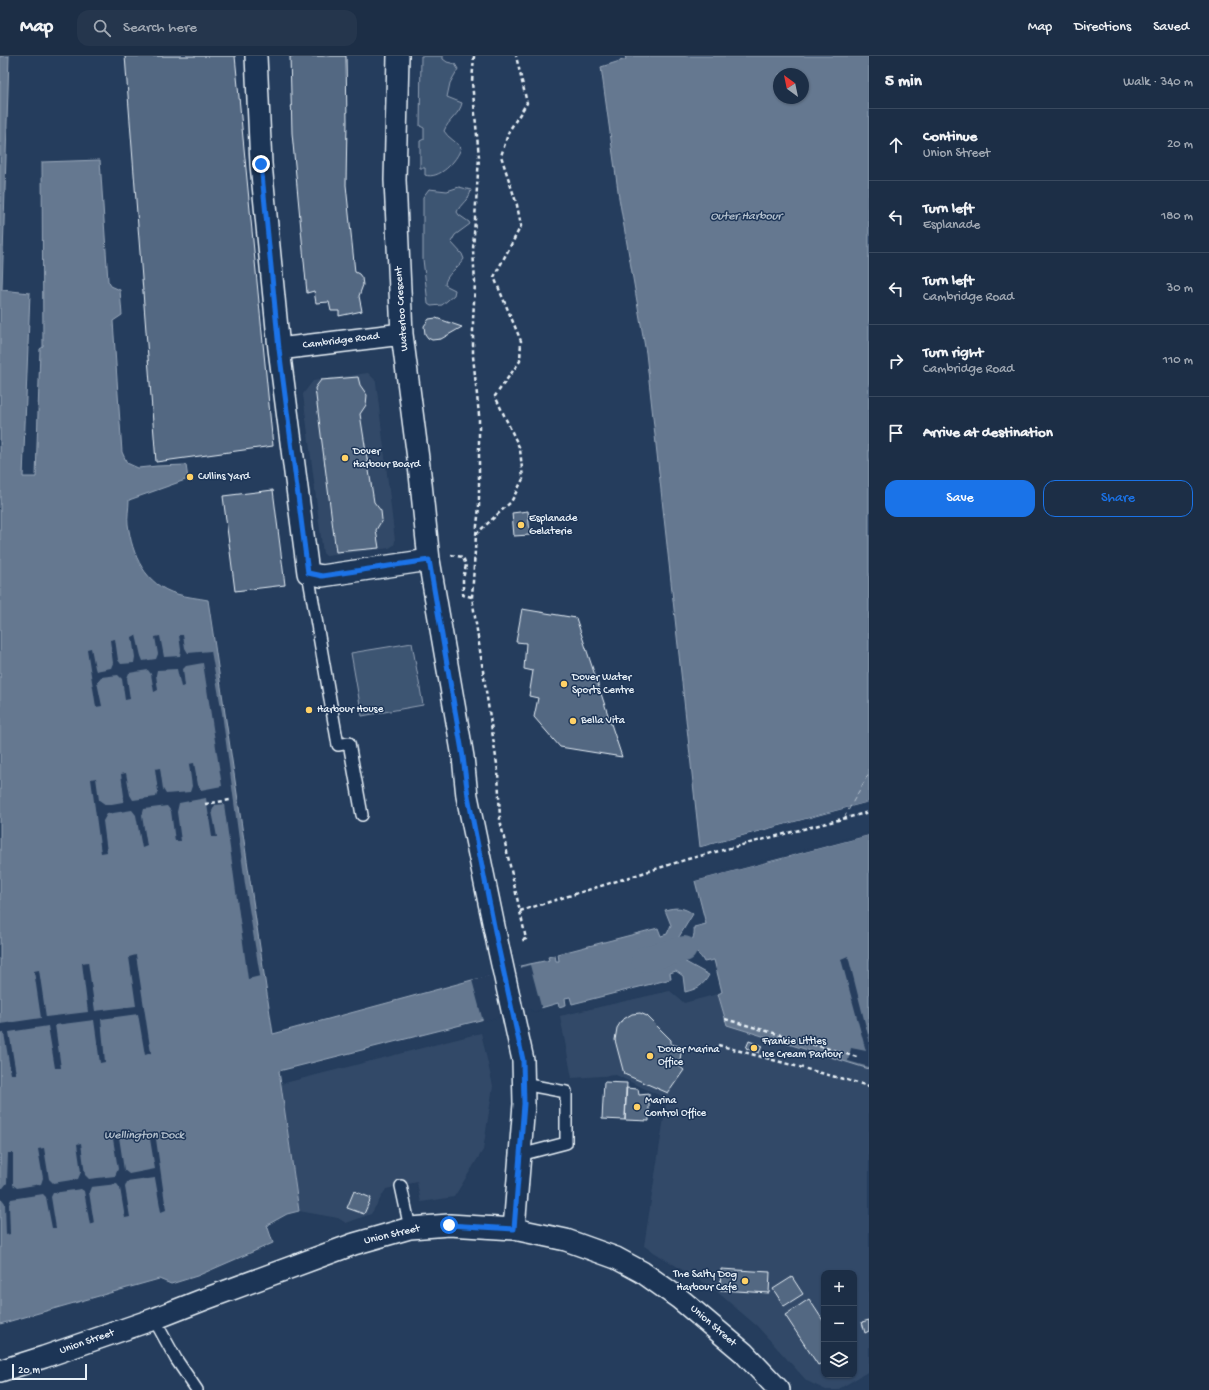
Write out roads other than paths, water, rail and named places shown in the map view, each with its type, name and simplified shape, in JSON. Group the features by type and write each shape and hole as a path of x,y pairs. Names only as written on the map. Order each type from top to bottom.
{"street":[{"path":"256,56 261,164 279,349 308,573 322,576 429,560"},
{"name":"Waterloo Crescent","path":"398,56 396,180 402,334 420,474 429,560 463,757 468,796 498,946 523,1060 524,1104 514,1229"},
{"name":"Cambridge Road","path":"279,349 402,334"},
{"name":"Union Street","path":"0,1371 154,1319 205,1298 354,1244 410,1228 449,1225 514,1229 566,1240 616,1258 642,1272 680,1299 744,1353 778,1390"}],"lane":[{"path":"308,573 338,745 349,743 362,814"},
{"path":"520,1155 566,1143 566,1092 523,1084"},
{"path":"401,1186 410,1228"},
{"path":"154,1319 176,1359 197,1390"}],"water":[{"name":"Wellington Dock","path":"0,56 9,56 2,290 30,293 23,477 36,477 40,349 43,347 42,162 100,160 108,281 111,286 120,290 122,315 113,321 122,452 127,463 138,468 186,465 188,479 129,500 128,521 130,536 142,567 156,584 177,594 208,600 273,1034 472,980 522,971 520,966 549,960 548,957 555,955 556,961 559,961 558,954 658,928 661,936 667,934 671,925 665,910 673,908 680,908 693,914 677,940 682,960 709,975 699,986 693,990 685,992 683,976 676,971 670,973 671,979 572,1004 570,997 565,998 566,1005 559,1007 558,1003 534,1010 532,1007 279,1071 299,1211 287,1214 267,1225 273,1243 197,1276 171,1284 159,1279 0,1324"},
{"name":"Outer Harbour","path":"625,56 869,56 869,802 700,847 646,353 619,198 601,67 626,59"},
{"path":"869,835 869,1069 727,1025 718,994 722,992 714,960 704,962 696,952 684,949 692,940 694,927 706,924 695,881"}],"waterway":[{"path":"644,959 684,949"}],"place":[{"name":"Dover Harbour Board","path":"345,458"},
{"name":"Cullins Yard","path":"190,477"},
{"name":"Esplanade Gelaterie","path":"521,525"},
{"name":"Dover Water Sports Centre","path":"564,684"},
{"name":"Harbour House","path":"309,710"},
{"name":"Bella Vita","path":"573,721"},
{"name":"Frankie Littles Ice Cream Parlour","path":"754,1048"},
{"name":"Dover Marina Office","path":"650,1056"},
{"name":"Marina Control Office","path":"637,1107"},
{"name":"The Salty Dog Harbour Cafe","path":"745,1281"}]}
